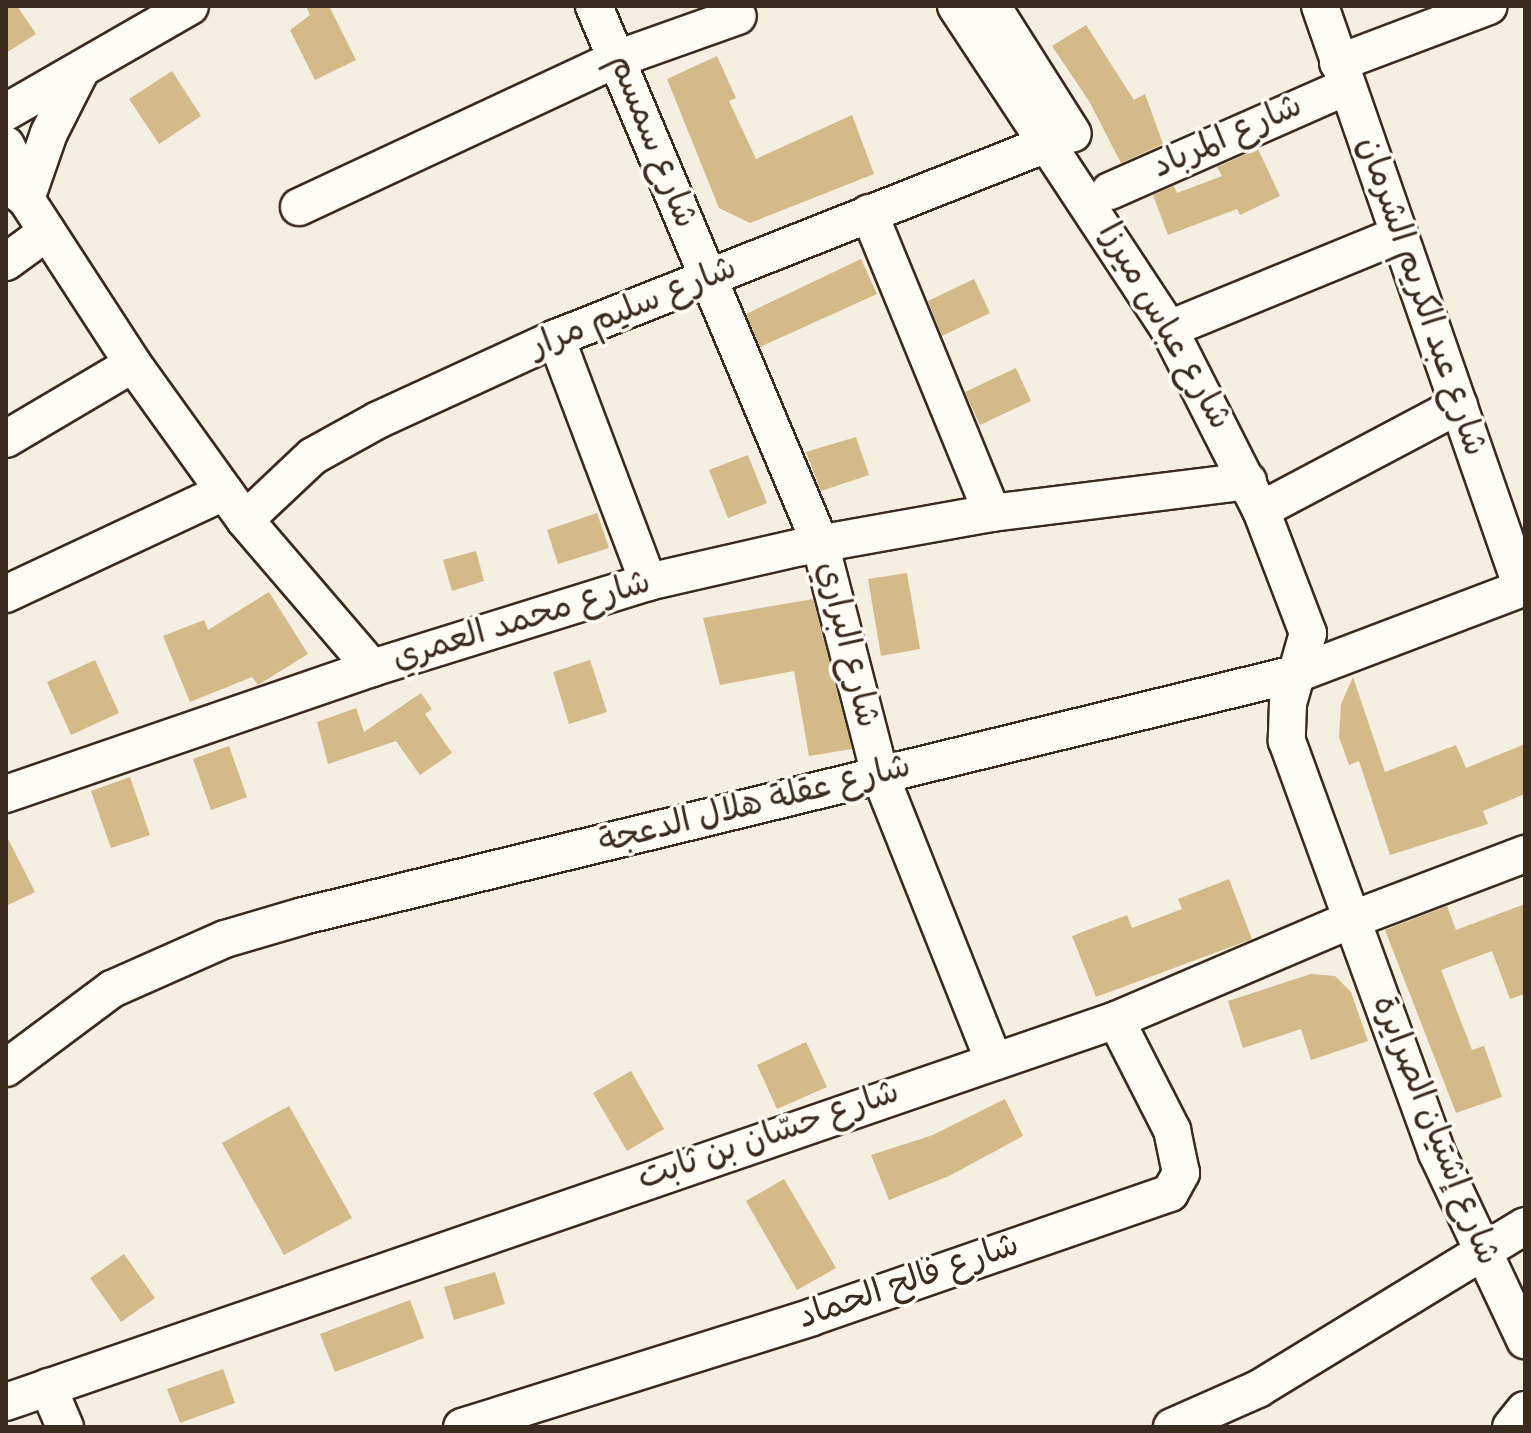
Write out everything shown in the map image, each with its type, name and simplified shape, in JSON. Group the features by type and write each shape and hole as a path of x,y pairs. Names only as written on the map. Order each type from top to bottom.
{"street":[{"path":"6,112 190,6"},
{"name":"شارع سمسم","path":"594,6 707,278"},
{"name":"شارع عباس ميرزا","path":"956,6 1178,324"},
{"name":"شارع عباس ميرزا","path":"992,6 1110,191 1264,497 1305,619 1312,668 1285,722 1296,757"},
{"name":"شارع عبد الكريم الشرمان","path":"1320,6 1524,588"},
{"name":"شارع المرباد","path":"1110,191 1342,75 1489,6"},
{"path":"299,207 617,59 738,16"},
{"path":"16,191 81,70"},
{"name":"شارع سليم مرار","path":"6,594 235,506 334,442 556,338 1049,143"},
{"name":"شارع محمد العمري","path":"6,145 24,182 16,191 47,232 133,364 235,506 372,668 648,582 820,543 992,513 1264,497"},
{"path":"869,213 992,513"},
{"path":"6,262 47,232"},
{"path":"1178,324 1398,235"},
{"name":"شارع البراري","path":"707,278 820,543 880,775 993,1059"},
{"path":"556,338 648,582"},
{"path":"6,439 133,364"},
{"path":"1264,497 1459,405"},
{"name":"شارع عقلة هلال الدعجة","path":"6,1068 112,989 225,939 1312,668 1524,588"},
{"path":"6,794 372,668"},
{"name":"شارع إشتيان الصرايرة","path":"1296,757 1351,920 1479,1251 1525,1340"},
{"name":"شارع حسّان بن ثابت","path":"6,1402 993,1059 1116,1020 1351,920 1525,854"},
{"name":"شارع فالح الحماد","path":"462,1427 812,1317 1170,1193 1181,1173 1172,1130 1116,1020"},
{"path":"1172,1427 1258,1389 1479,1251 1525,1226"},
{"path":"48,1387 65,1427"},
{"path":"1511,1427 1525,1410"}],"building":[{"path":"6,6 17,6 36,34 6,53"},
{"path":"306,6 329,6 356,60 315,80 290,30 310,15"},
{"path":"1086,25 1134,100 1145,94 1163,144 1121,163 1089,101 1052,46"},
{"path":"717,56 736,98 729,101 756,159 852,115 874,174 750,223 719,208 667,79"},
{"path":"172,71 201,116 159,144 129,99"},
{"path":"1258,149 1280,196 1240,215 1237,209 1168,235 1153,195 1174,186 1177,193 1222,176 1217,167"},
{"path":"861,259 877,294 760,347 746,314"},
{"path":"974,279 990,313 942,336 928,301"},
{"path":"1016,368 1031,401 980,425 965,392"},
{"path":"856,437 869,475 821,491 806,452"},
{"path":"748,455 767,503 728,518 709,470"},
{"path":"597,513 609,548 558,564 547,530"},
{"path":"476,551 484,581 452,591 443,560"},
{"path":"907,573 920,649 881,656 868,579"},
{"path":"269,592 308,654 258,685 252,677 190,702 163,636 204,620 208,630"},
{"path":"813,599 852,749 809,756 794,671 720,685 703,618"},
{"path":"95,660 119,713 71,735 47,682"},
{"path":"590,660 607,712 569,724 553,672"},
{"path":"1353,677 1385,772 1456,745 1466,768 1525,744 1525,794 1483,811 1488,824 1390,855 1359,761 1349,765 1339,737 1341,704"},
{"path":"421,693 432,709 425,714 452,753 420,775 396,741 328,764 317,722 356,708 364,732"},
{"path":"229,746 247,797 211,810 193,759"},
{"path":"130,777 150,835 111,848 91,791"},
{"path":"6,835 35,892 6,906"},
{"path":"1229,879 1252,939 1096,997 1072,936 1127,915 1132,928 1182,909 1178,899"},
{"path":"1525,904 1525,994 1510,999 1492,951 1441,970 1472,1050 1484,1046 1502,1097 1456,1113 1385,930 1447,906 1456,930"},
{"path":"1311,974 1335,976 1351,992 1368,1041 1311,1060 1301,1029 1243,1048 1228,1001"},
{"path":"806,1042 827,1087 777,1109 757,1065"},
{"path":"631,1071 664,1129 627,1151 593,1093"},
{"path":"1005,1099 1023,1136 949,1176 889,1200 871,1155 933,1135"},
{"path":"289,1106 352,1218 284,1255 222,1143"},
{"path":"784,1179 836,1268 797,1290 746,1201"},
{"path":"124,1254 155,1298 121,1322 90,1278"},
{"path":"495,1272 505,1304 454,1320 444,1287"},
{"path":"410,1300 424,1338 335,1372 320,1334"},
{"path":"223,1369 235,1403 180,1423 167,1389"}]}
